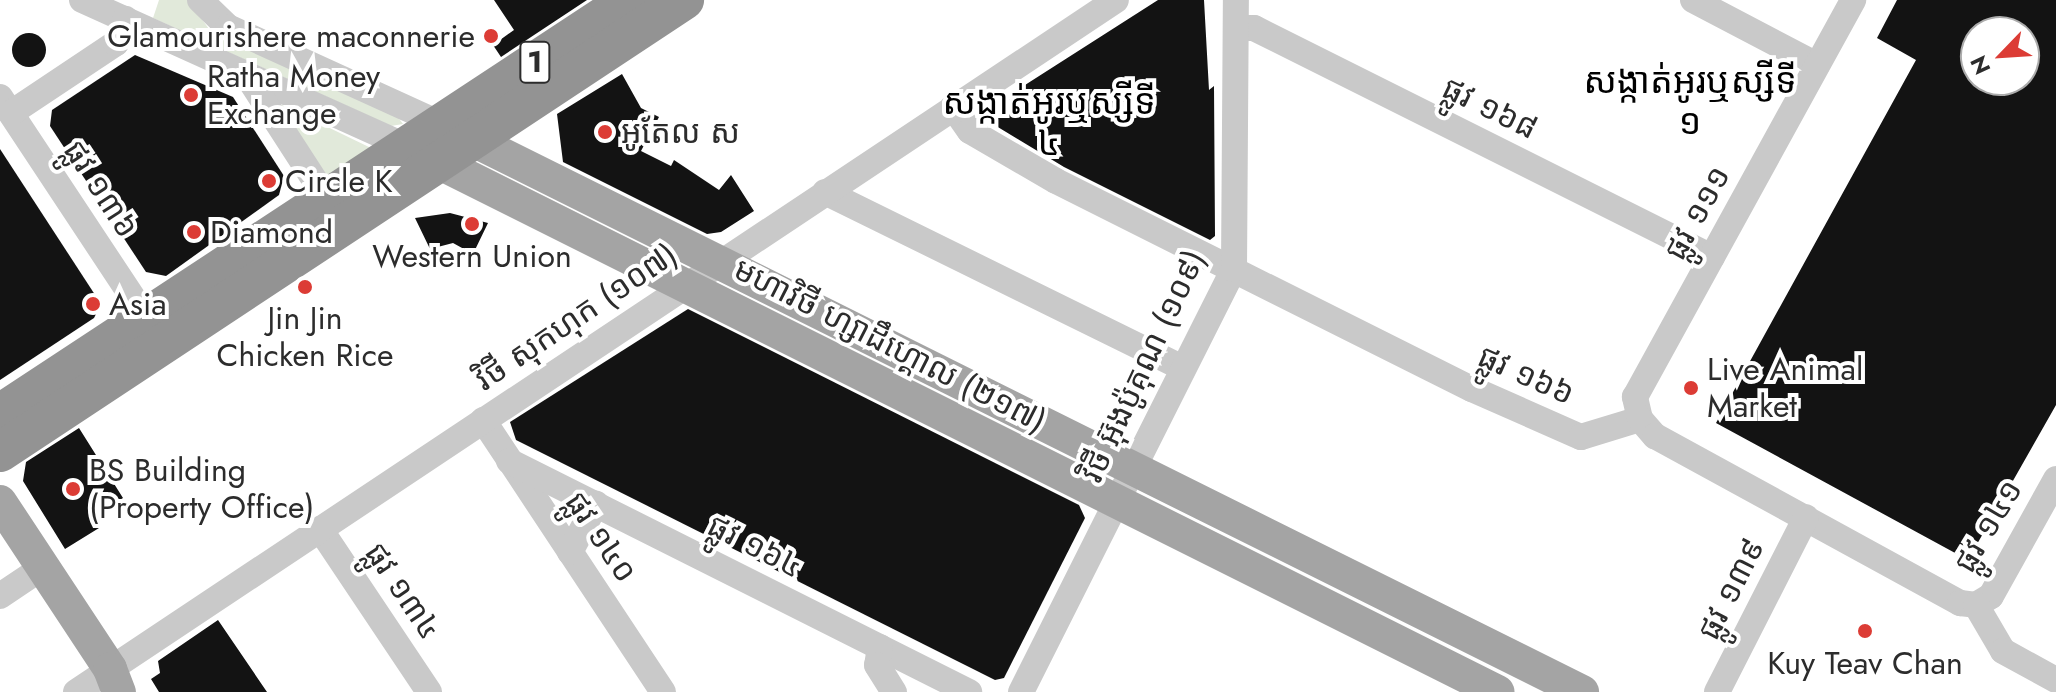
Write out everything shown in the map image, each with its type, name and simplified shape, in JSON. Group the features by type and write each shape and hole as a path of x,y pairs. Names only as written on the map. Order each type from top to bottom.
{"highway":[{"name":"1","path":"0,452 440,143 629,0"},
{"name":"1","path":"0,414 327,199 440,143 684,0"}],"main road":[{"name":"មហាវិថី ហ្សាដឹហ្គោល (២១៧)","path":"440,143 721,261 1582,692"},
{"name":"មហាវិថី ហ្សាដឹហ្គោល (២១៧)","path":"440,143 686,283 1498,692"},
{"path":"0,502 114,681 137,692"}],"street":[{"path":"82,0 246,74 440,143"},
{"name":"មហាវិថី ហ្សាដឹហ្គោល (២១៧)","path":"200,0 228,27 440,143"},
{"name":"វិថី សុកហុក (១០៧)","path":"76,692 114,681 320,529 1116,0"},
{"name":"វិថី អ៊ុងប៉ូគុណ (១០៩)","path":"1021,692 1234,269 1236,0"},
{"path":"1693,0 1817,65"},
{"name":"ផ្លូវ ១១១","path":"1640,419 1635,397 1853,0"},
{"path":"5,105 116,43 125,19"},
{"name":"ផ្លូវ ១៦៨","path":"1236,28 1254,28 1712,257"},
{"path":"246,74 327,199"},
{"name":"ផ្លូវ ១៣៦","path":"5,105 146,318"},
{"name":"ផ្លូវ ១៦៦","path":"953,107 970,131 1056,181 1472,389 1581,437 1640,419"},
{"path":"825,192 1183,368"},
{"path":"1640,419 1655,436 1960,603 1976,605 2003,651 2056,680"},
{"name":"ផ្លូវ ១៤០","path":"483,420 663,692"},
{"name":"ផ្លូវ ១៦៤","path":"509,461 969,692"},
{"name":"ផ្លូវ ១៤១","path":"1976,605 1991,596 2056,479"},
{"path":"570,552 596,504"},
{"name":"ផ្លូវ ១៣៩","path":"1717,692 1806,517"},
{"name":"ផ្លូវ ១៣៤","path":"320,529 429,692"},
{"path":"0,596 43,567"},
{"path":"880,647 877,665 894,692"}],"green space":[{"path":"159,0 188,0 209,29 222,37 397,116 403,124 391,126 153,18"},
{"path":"278,103 371,148 327,178"}],"building":[{"path":"494,0 587,0 501,57 493,45 514,30"},
{"path":"1158,0 1204,0 1209,90 1214,86 1215,236 1210,240 1064,167 978,115"},
{"path":"1897,0 2056,0 2056,405 1968,560 1716,423 1916,60 1877,38"},
{"path":"29,33 41,38 46,50 41,62 29,67 17,62 12,50 17,38"},
{"path":"135,55 233,97 284,176 279,195 166,276 146,272 50,126 52,110"},
{"path":"622,74 641,108 659,117 641,151 671,166 674,160 719,190 731,175 754,211 721,232 707,234 563,162 557,114"},
{"path":"0,149 101,304 94,318 0,380"},
{"path":"450,213 488,223 473,254 453,243 430,249 415,218"},
{"path":"688,309 1079,505 1085,518 1004,678 995,680 516,440 510,422"},
{"name":"BS Building (Property Office)","path":"79,428 123,498 92,517 99,528 65,549 23,481 26,462"},
{"path":"218,620 267,692 159,692 151,679 160,673 158,661"}],"place":[{"name":"Glamourishere maconnerie","path":"491,36"},
{"name":"Ratha Money Exchange","path":"191,95"},
{"name":"អូតែល ស","path":"605,132"},
{"name":"Circle K","path":"269,181"},
{"name":"Western Union","path":"472,224"},
{"name":"Diamond","path":"194,232"},
{"name":"Jin Jin Chicken Rice","path":"305,287"},
{"name":"Asia","path":"93,304"},
{"name":"Live Animal Market","path":"1691,388"},
{"name":"BS Building (Property Office)","path":"73,489"},
{"name":"Kuy Teav Chan","path":"1865,631"}],"district":[{"name":"សង្កាត់អូរឬស្សីទី ១","path":"1690,100"},
{"name":"សង្កាត់អូរឬស្សីទី ៤","path":"1049,122"}]}
